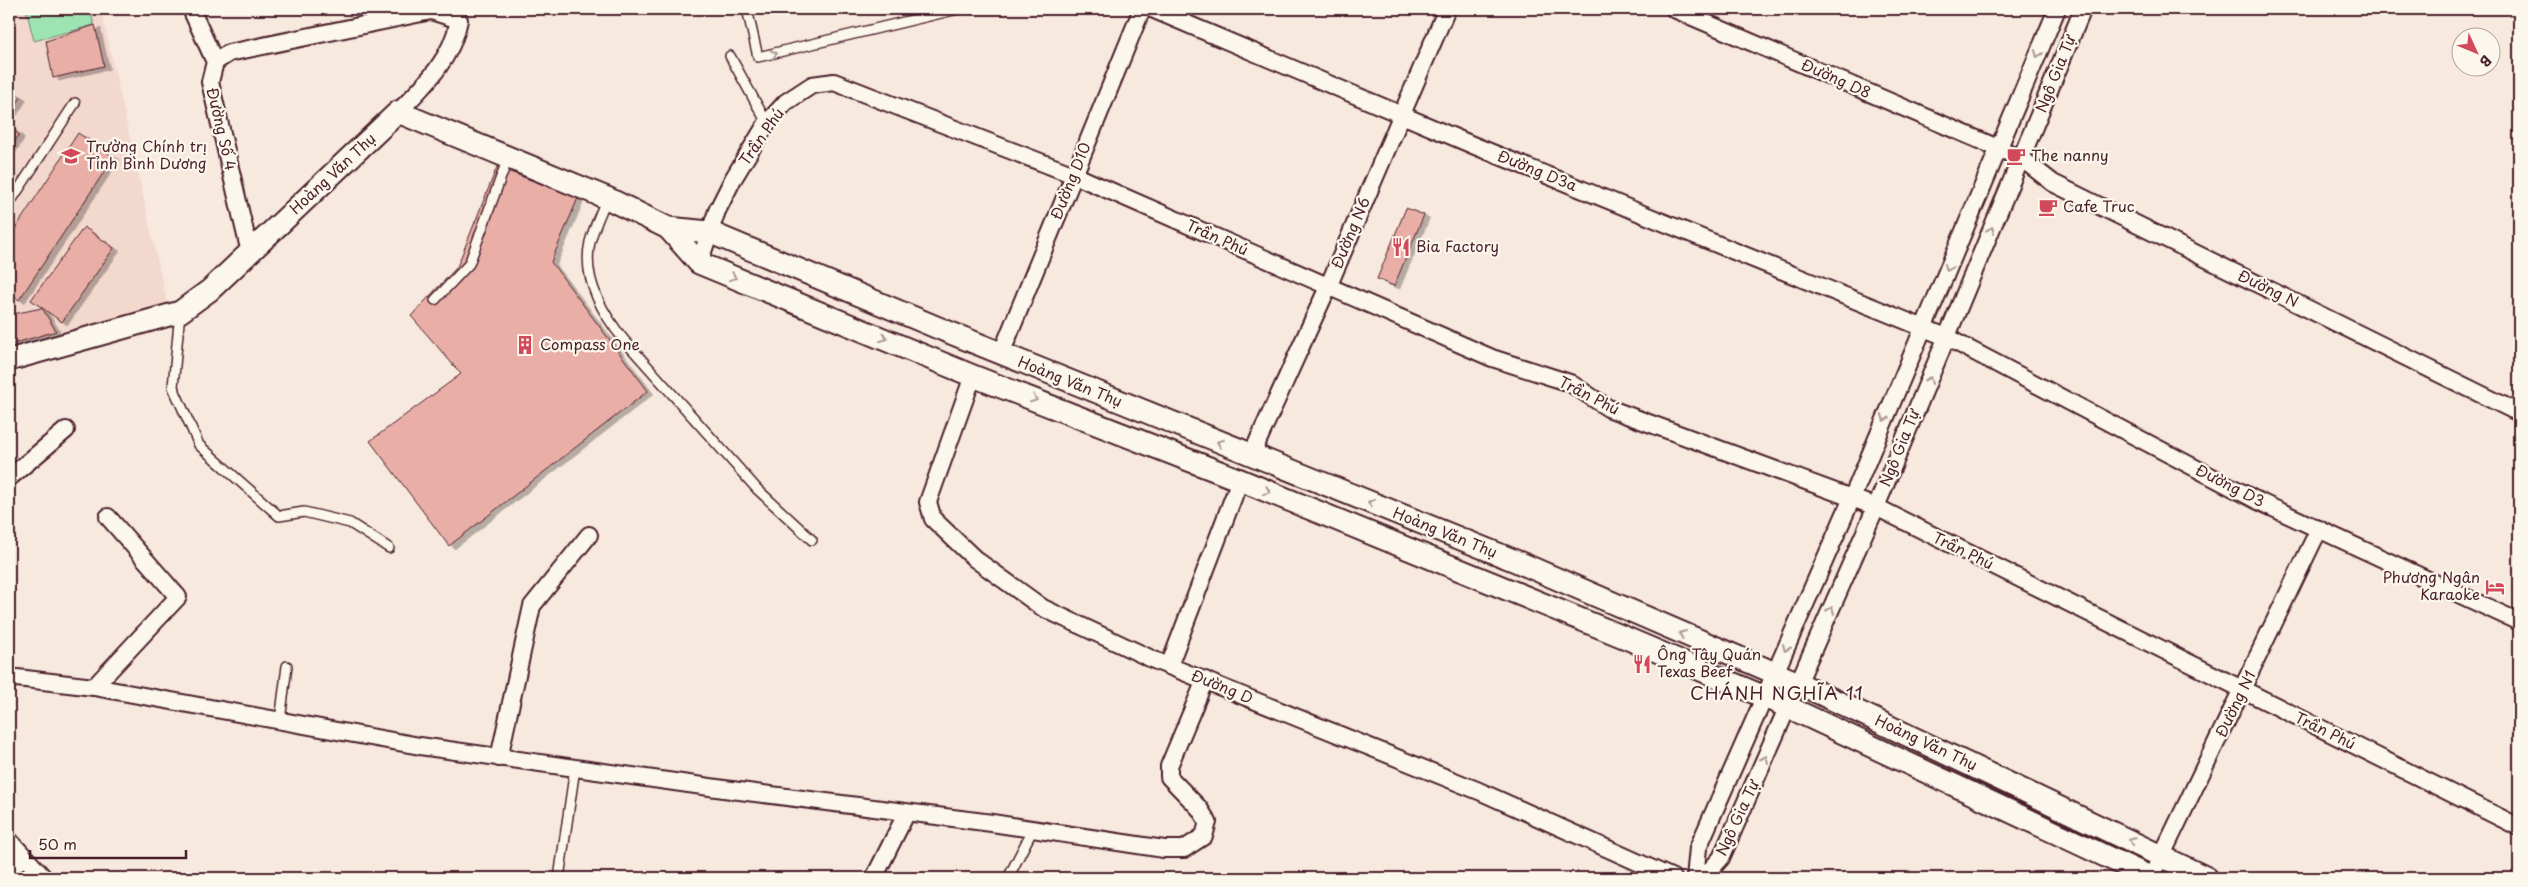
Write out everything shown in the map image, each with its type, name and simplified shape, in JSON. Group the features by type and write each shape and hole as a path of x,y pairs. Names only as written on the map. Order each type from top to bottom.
{"street":[{"path":"191,9 215,62 229,53 431,11 461,14 456,38 434,76 398,112"},
{"name":"Đường D10","path":"1001,354 1142,9"},
{"name":"Đường D3a","path":"1152,9 1946,338"},
{"name":"Đường N6","path":"1252,456 1328,287 1447,9"},
{"name":"Đường D8","path":"1674,9 2022,158"},
{"name":"Ngô Gia Tự","path":"1695,878 1698,848 1763,696 1852,498 2056,9"},
{"name":"Ngô Gia Tự","path":"1703,878 1721,858 1876,507 2083,9"},
{"name":"Đường Số 4","path":"215,62 210,82 250,252"},
{"name":"Trần Phú","path":"699,263 733,179 767,123 786,102 804,89 821,83 834,82 1074,175 1492,358 1570,383 1608,408 1876,507 2519,828"},
{"name":"Hoàng Văn Thụ","path":"9,360 180,312 210,290 398,112 607,198 668,228 710,232 1094,392 1518,562 1798,683 2207,878"},
{"name":"Đường N","path":"2022,158 2053,183 2519,413"},
{"name":"Hoàng Văn Thụ","path":"668,228 699,263 974,376 1240,480 1626,638 1788,707 2152,878"},
{"path":"924,355 936,327"},
{"name":"Đường D3","path":"1946,338 2258,501 2519,622"},
{"name":"Đường D","path":"974,376 928,502 933,519 975,559 1043,608 1169,666 1479,791 1673,878"},
{"path":"1085,418 1094,392"},
{"path":"9,478 66,430"},
{"path":"1169,666 1240,480 1252,456"},
{"path":"1391,542 1399,514"},
{"path":"94,687 178,597 108,517"},
{"name":"Đường N1","path":"2152,878 2320,529"},
{"path":"499,758 532,606 589,535"},
{"path":"1508,590 1518,562"},
{"path":"1626,638 1637,614"},
{"path":"9,679 17,678 94,687 420,746 499,758 906,814 1033,829 1164,849 1184,849 1204,836 1208,822 1199,808 1170,777 1170,766 1205,680"},
{"path":"1925,772 1936,748"},
{"path":"2024,818 2034,794"},
{"path":"874,878 906,814"},
{"path":"9,840 44,878"},
{"path":"9,870 23,856"}],"lane":[{"path":"747,9 758,58 958,9"},
{"path":"730,56 767,123"},
{"path":"9,204 75,103"},
{"path":"435,300 469,264 508,158"},
{"path":"607,198 594,229 589,254 594,291 605,314 624,340 757,489 812,540"},
{"path":"180,312 173,387 199,445 279,516 304,512 350,523 389,548"},
{"path":"280,721 288,666"},
{"path":"559,878 575,768"},
{"path":"1008,878 1033,829"}],"shaded area":[{"name":"Trường Chính trị Tỉnh Bình Dương","path":"9,9 101,9 167,303 9,350"}],"green space":[{"path":"26,9 90,9 94,25 34,41"}],"building":[{"path":"95,25 104,66 53,78 46,41"},
{"path":"9,89 21,97 9,116"},
{"path":"9,126 19,135 9,151"},
{"path":"78,133 114,157 19,300 9,293 9,238"},
{"name":"Compass One","path":"497,167 578,198 551,262 648,391 449,546 370,441 461,374 411,316 457,267"},
{"name":"Bia Factory","path":"1406,208 1424,215 1394,286 1377,279"},
{"path":"84,227 114,248 62,322 31,300"},
{"path":"9,307 13,314 42,308 56,331 9,345"}],"place":[{"name":"Trường Chính trị Tỉnh Bình Dương","path":"71,156"},
{"name":"The nanny","path":"2016,156"},
{"name":"Cafe Truc","path":"2048,207"},
{"name":"Bia Factory","path":"1401,247"},
{"name":"Compass One","path":"525,345"},
{"name":"Phương Ngân Karaoke","path":"2495,587"},
{"name":"Ông Tây Quán Texas Beef","path":"1642,664"}],"district":[{"name":"CHÁNH NGHĨA 11","path":"1777,694"}]}
